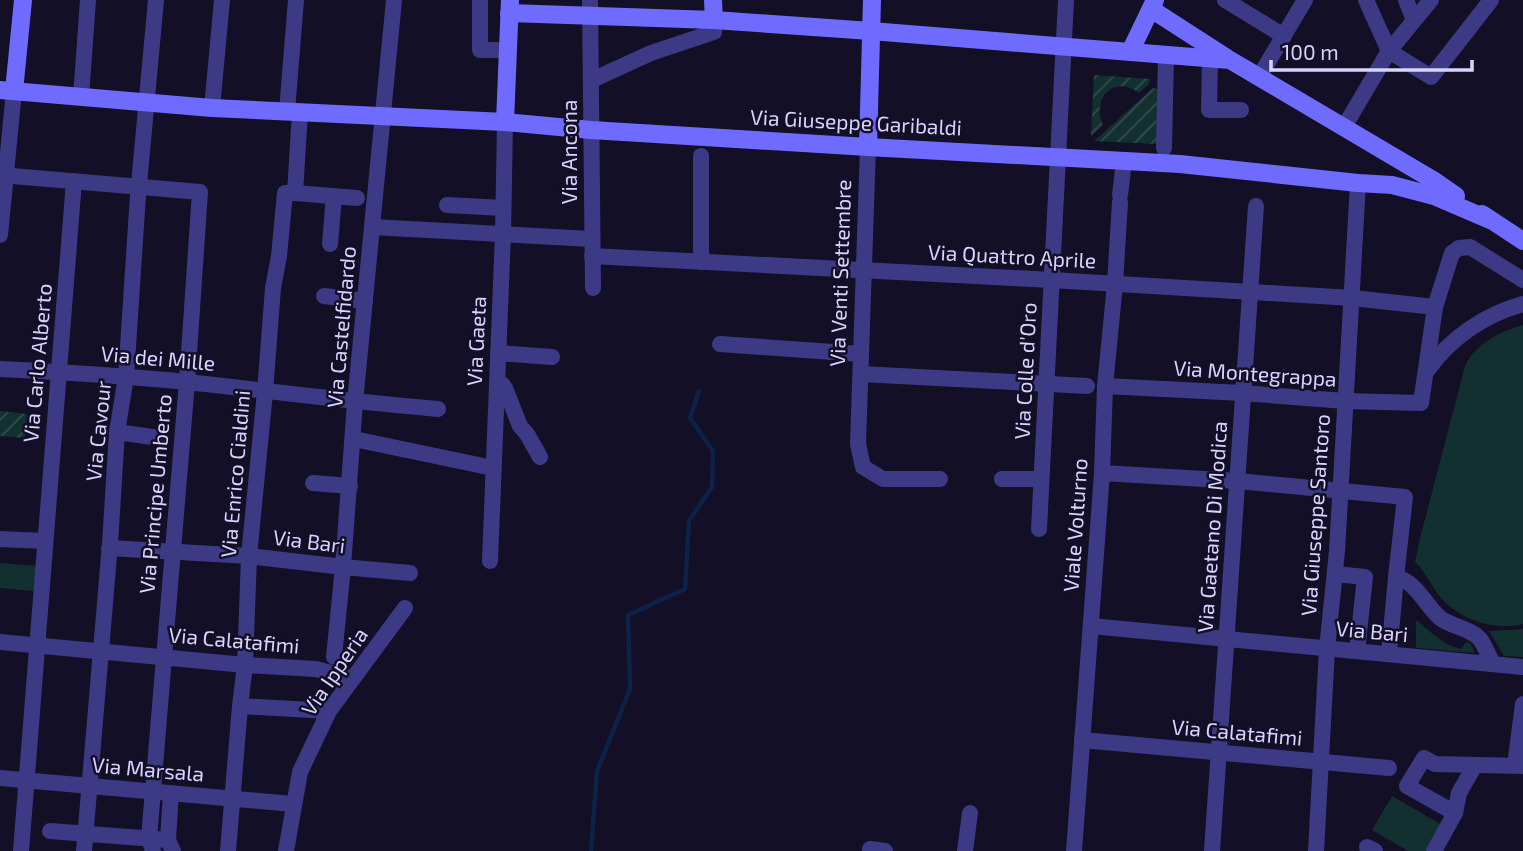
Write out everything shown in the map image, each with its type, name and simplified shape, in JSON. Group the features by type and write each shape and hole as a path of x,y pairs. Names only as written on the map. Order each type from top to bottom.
{"main road":[{"path":"9,89 23,0"},
{"path":"713,0 714,20"},
{"name":"Via Venti Settembre","path":"868,147 872,0"},
{"path":"1130,52 1153,4 1230,60 1433,180 1523,241"},
{"path":"505,122 509,7 591,8 1230,60"},
{"name":"Via Giuseppe Garibaldi","path":"9,89 147,98 212,108 505,122 591,130 1180,164 1392,185 1434,195 1490,220"},
{"path":"1392,185 1404,163"}],"street":[{"path":"82,93 88,0"},
{"path":"147,98 156,0"},
{"path":"212,108 222,0"},
{"name":"Via Enrico Cialdini","path":"228,851 246,665 249,556 273,288 285,193 295,193 296,0"},
{"name":"Via Castelfidardo","path":"334,657 355,402 394,0"},
{"path":"480,0 480,50 508,50"},
{"name":"Via Colle d'Oro","path":"1039,529 1066,0"},
{"path":"1225,0 1284,36"},
{"path":"1366,0 1389,51 1431,77 1491,0"},
{"path":"1406,0 1414,20"},
{"path":"1344,127 1389,51 1431,0"},
{"path":"1259,77 1303,5"},
{"name":"Via Ancona","path":"591,8 593,288"},
{"path":"592,80 651,52 715,32 714,20"},
{"path":"1164,148 1172,55"},
{"path":"1210,58 1209,110 1241,110"},
{"path":"0,235 9,89"},
{"name":"Via Cavour","path":"104,654 113,547 117,432 126,377 147,98"},
{"name":"Via Gaeta","path":"490,561 505,122"},
{"name":"Via Venti Settembre","path":"868,147 858,444 863,467 883,479 940,479"},
{"path":"701,156 701,262"},
{"name":"Viale Volturno","path":"1074,851 1102,473 1105,386 1124,162"},
{"path":"3,179 139,191"},
{"name":"Via Giuseppe Santoro","path":"1316,851 1358,183"},
{"name":"Via Carlo Alberto","path":"34,649 73,186"},
{"name":"Via Principe Umberto","path":"139,191 200,192 149,842"},
{"path":"295,193 357,198"},
{"path":"330,244 334,196"},
{"path":"447,205 503,208"},
{"name":"Via Gaetano Di Modica","path":"1212,851 1256,206"},
{"path":"372,227 592,239"},
{"path":"1426,373 1432,307 1451,256 1459,248 1470,247 1523,280"},
{"name":"Via Quattro Aprile","path":"592,256 1352,298 1432,307"},
{"path":"324,296 365,301"},
{"path":"1426,373 1439,355 1463,333 1490,316 1523,304"},
{"path":"720,344 860,354"},
{"path":"498,353 552,357"},
{"name":"Via dei Mille","path":"0,369 187,382 438,409"},
{"name":"Via Montegrappa","path":"1105,386 1421,403 1426,373"},
{"path":"861,374 1087,386"},
{"path":"497,383 505,388 520,426 540,457"},
{"path":"117,432 159,438"},
{"path":"354,439 494,468"},
{"path":"1102,473 1238,481 1405,497 1389,654"},
{"path":"1002,479 1041,479"},
{"path":"313,483 350,486"},
{"path":"0,539 43,540"},
{"name":"Via Bari","path":"113,547 249,556 410,573"},
{"path":"1335,573 1365,577 1357,651"},
{"path":"1396,577 1413,585 1442,620 1480,639 1493,664"},
{"name":"Via Ipperia","path":"286,851 300,772 329,711 405,608"},
{"name":"Via Bari","path":"1091,626 1523,667"},
{"path":"0,642 34,649 21,851"},
{"name":"Via Calatafimi","path":"34,649 316,669 352,679"},
{"path":"84,851 104,654"},
{"path":"1455,813 1407,786 1424,758 1435,764 1519,766 1523,704"},
{"path":"240,706 329,711"},
{"name":"Via Calatafimi","path":"1082,740 1389,768"},
{"path":"1434,851 1455,813 1459,793 1475,765"},
{"name":"Via Marsala","path":"0,778 293,804"},
{"path":"50,831 85,833 170,846 171,793"},
{"path":"965,851 970,813"}],"green space":[{"path":"1094,75 1150,79 1149,84 1139,93 1121,86 1107,92 1100,106 1103,125 1091,136"},
{"path":"1153,88 1159,89 1157,144 1094,141"},
{"path":"1523,325 1523,624 1490,625 1468,618 1449,606 1415,562 1465,366 1482,345"},
{"path":"0,411 27,414 25,438 0,436"},
{"path":"0,563 37,566 34,591 0,588"},
{"path":"1416,620 1449,645 1461,649 1466,642 1470,643 1474,653 1416,648"},
{"path":"1523,629 1523,657 1504,656 1489,631"},
{"path":"1392,796 1442,825 1427,851 1408,851 1372,830"}],"waterway":[{"path":"591,851 597,771 630,689 628,615 685,589 689,521 712,487 713,451 690,418 699,391"}]}
